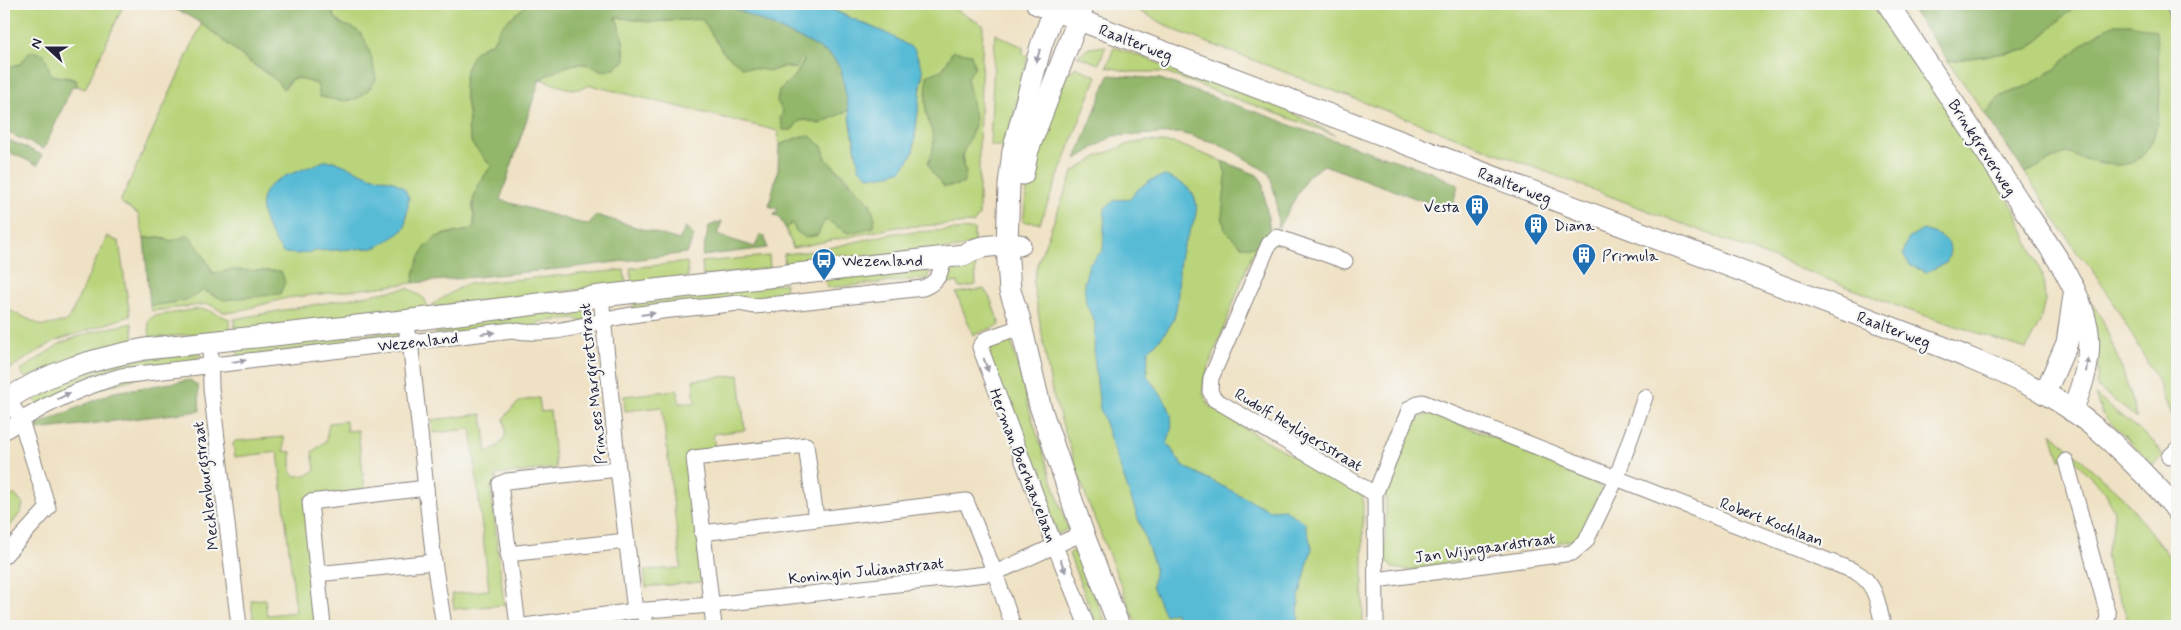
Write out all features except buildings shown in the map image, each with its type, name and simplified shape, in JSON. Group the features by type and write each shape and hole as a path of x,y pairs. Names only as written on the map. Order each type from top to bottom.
{"street":[{"name":"Brinkgreverweg","path":"1888,4 2024,210 2058,258 2084,313 2089,341 2084,383 2072,411"},
{"path":"2174,4 2177,16"},
{"name":"Raalterweg","path":"1049,6 1081,12 1943,347 2045,393 2072,411"},
{"name":"Herman Boerhaavelaan","path":"1049,6 1041,46 1013,151 1009,184 1020,322 1040,406 1083,533 1120,626"},
{"name":"Herman Boerhaavelaan","path":"1014,252 1022,177 1028,150 1081,12"},
{"name":"Rudolf Heyligersstraat","path":"1345,261 1277,237 1269,244 1211,378 1210,391 1214,399 1375,494"},
{"name":"Wezenland","path":"6,400 33,384 65,369 105,357 144,349 403,321 601,296 954,256 981,260 1014,252"},
{"name":"Wezenland","path":"4,432 21,420 72,392 130,374 512,330 527,333 583,327 621,317 738,303 754,306 923,288 933,284 954,256"},
{"path":"2045,393 2067,342 2074,292"},
{"name":"Prinses Margrietstraat","path":"601,296 626,541 639,611"},
{"path":"403,321 410,341 434,562 444,626"},
{"name":"Herman Boerhaavelaan","path":"1020,322 986,339 980,346 1087,626"},
{"name":"Mecklenburgstraat","path":"210,341 211,388 239,626"},
{"path":"1616,479 1646,397"},
{"path":"4,556 48,508 21,420 6,400"},
{"name":"Robert Kochlaan","path":"1375,494 1410,408 1422,402 1864,576 1875,591 1883,626"},
{"path":"2072,411 2119,448 2169,499 2177,511"},
{"path":"714,626 694,458 806,445 816,518"},
{"path":"2066,461 2108,615 2106,626"},
{"name":"Prinses Margrietstraat","path":"518,626 500,484 507,481 618,469"},
{"name":"Jan Wijngaardstraat","path":"1376,580 1572,552 1586,541 1616,479"},
{"path":"323,626 310,502 426,488"},
{"path":"1375,494 1376,626"},
{"path":"702,533 966,501 995,573 1013,626"},
{"name":"Koningin Julianastraat","path":"524,626 639,611 995,573 1083,533"},
{"path":"508,554 626,541"},
{"path":"317,574 434,562"},
{"path":"639,611 646,626"}],"green space":[{"path":"4,4 124,4 85,89 77,86 76,79 51,75 20,64 4,68"},
{"path":"161,4 330,4 336,19 340,23 357,30 362,35 371,56 376,80 358,98 346,101 320,97 317,84 297,78 291,79 283,89 272,76 197,21 186,14"},
{"path":"330,4 528,4 502,25 493,42 477,50 464,86 469,119 468,129 472,144 491,166 475,193 473,228 442,235 430,242 418,262 413,283 287,298 234,312 224,312 208,304 152,311 150,306 186,300 203,290 214,296 231,270 213,273 202,253 160,237 144,238 138,214 120,202 202,23 248,61 279,82 283,89 291,79 297,78 317,84 356,30 338,21"},
{"path":"528,4 725,4 810,43 831,55 841,68 849,110 819,124 806,120 799,121 792,130 783,130 780,118 783,112 777,101 779,90 796,75 804,60 801,58 796,69 785,66 771,71 742,67 724,53 702,19 650,22 616,17 623,40 625,60 616,67 604,71 590,65 571,65 540,79 500,200 580,223 589,224 596,215 679,240 686,227 694,236 687,253 568,268 413,283 415,269 421,254 430,242 442,235 473,228 475,193 491,166 472,144 468,128 469,119 464,86 466,70 477,50 493,42 502,25"},
{"path":"819,4 946,4 983,25 979,215 974,223 897,227 793,248 786,229 792,223 828,220 848,233 858,230 850,181 826,159 822,146 802,136 779,145 778,131 590,85 584,88 572,89 540,79 562,68 576,64 590,65 607,70 618,66 625,59 623,40 615,17 650,22 702,19 724,53 771,71 785,66 791,69 801,57 804,60 796,75 779,90 783,112 792,130 798,121 806,120 819,124 849,110 859,168 913,153 923,70 890,35","holes":["953,51 967,77 975,123 964,148 963,168 928,163 933,152 934,134 926,108"]},
{"path":"1127,4 1880,4 2015,210 2043,277 2045,300 2040,322 2026,349 1908,310 1177,31"},
{"path":"1908,4 2077,4 2027,50 1948,61"},
{"path":"2077,4 2167,4 2177,39 2177,431 2157,380 2118,310 2090,266 2078,254 2025,173 2066,153 2102,164 2137,160 2145,151 2160,94 2155,32 2086,41 2055,69 2029,85 1999,97 1985,114 1948,61 2027,50"},
{"path":"2114,24 2132,24 2156,31 2160,100 2154,135 2147,150 2137,160 2121,165 2111,165 2066,153 2025,173 1985,114 1999,97 2029,85 2055,69 2086,41"},
{"path":"995,34 1023,47 1023,54 1028,56 1006,148 990,145"},
{"path":"1106,46 1099,64 1077,56 1089,48"},
{"path":"1114,47 1279,106 1335,135 1163,72 1132,72 1107,67"},
{"path":"31,51 44,54 51,75 76,80 77,86 72,87 44,149 4,131 4,68 20,64"},
{"path":"953,51 971,54 975,68 967,77 975,124 963,154 963,166 966,172 963,184 944,187 932,172 928,163 934,141 926,109 927,76 943,69"},
{"path":"1075,67 1097,76 1040,223 1023,222 1028,180 1067,70 1072,71"},
{"path":"1109,75 1160,79 1292,126 1431,172 1458,185 1451,211 1324,165 1308,176 1278,228 1276,198 1269,173 1213,142 1180,133 1113,136 1076,159"},
{"path":"802,136 810,136 822,146 826,159 870,203 875,218 874,227 848,233 828,221 824,221 818,235 806,238 796,231 792,223 786,229 778,216 774,215 778,209 769,206 778,169 779,145"},
{"path":"4,138 42,155 38,165 4,150"},
{"path":"1147,141 1175,143 1257,175 1262,181 1270,232 1262,237 1251,257 1204,379 1203,393 1208,405 1254,434 1363,496 1363,626 1137,626 1086,497 1052,392 1033,283 1038,262 1073,172 1100,155 1129,144"},
{"path":"1222,161 1257,175 1262,181 1270,232 1262,237 1256,247 1241,246 1225,230 1222,216 1226,176"},
{"path":"722,221 717,235 755,247 760,234 765,237 767,248 702,256 709,226"},
{"path":"974,229 974,243 959,248 785,266 784,254 815,251 895,233"},
{"path":"189,235 213,273 231,270 281,271 285,282 280,294 224,300 203,290 186,300 150,306 144,238 160,237 171,241"},
{"path":"107,236 119,242 130,316 55,341 4,372 4,308 43,326 68,321"},
{"path":"769,256 770,268 703,276 702,262"},
{"path":"687,262 688,277 632,284 630,268"},
{"path":"975,264 976,285 959,288 958,282 947,284 951,269 959,265"},
{"path":"927,269 929,278 827,288 825,279"},
{"path":"624,270 626,284 433,307 433,304 466,284"},
{"path":"785,283 787,298 778,299 771,294 764,295 758,302 635,311 633,301"},
{"path":"408,288 425,299 428,308 235,330 234,319"},
{"path":"984,289 990,298 1000,325 973,335 956,293"},
{"path":"2085,295 2101,316 2122,369 2137,418 2096,386 2098,376 2097,353"},
{"path":"589,307 593,313 591,317 580,322 575,318 539,322 534,328 436,334 434,324"},
{"path":"198,309 208,310 229,319 231,331 150,338 148,321 154,316"},
{"path":"132,323 134,342 25,378 20,371 61,343 91,332"},
{"path":"398,331 398,337 238,357 237,347"},
{"path":"1010,337 1030,412 1068,529 1058,534 989,359 995,344"},
{"path":"201,354 197,359 192,360 192,363 38,405 32,393 115,362"},
{"path":"739,375 745,430 713,434 715,449 688,453 702,582 646,587 644,570 681,568 662,407 625,411 624,396 678,390 679,403 695,403 693,380"},
{"path":"190,380 198,386 200,411 37,430 35,426 114,392"},
{"path":"2095,395 2154,442 2163,456 2153,465 2102,414"},
{"path":"539,398 541,412 550,411 556,468 496,475 497,487 491,488 504,605 454,609 452,594 489,590 471,429 433,433 432,420 482,414 487,452 503,440 505,436 504,419 512,409 522,401"},
{"path":"1432,413 1592,476 1602,491 1583,535 1577,539 1409,570 1392,568 1385,558 1386,490 1412,420"},
{"path":"346,421 347,431 358,430 365,491 305,498 319,625 254,626 251,600 265,599 267,615 296,612 278,452 235,457 233,444 235,441 284,437 284,451 291,452 291,472 295,476 308,475 315,470 312,452 326,441 329,423"},
{"path":"2052,433 2123,497 2177,566 2177,626 2130,626 2111,578 2106,555 2112,534 2114,512 2106,493 2071,457 2060,460"},
{"path":"14,494 23,504 21,512 4,534 4,504"},
{"path":"1076,549 1107,626 1097,626 1069,554"}],"water":[{"path":"725,4 819,4 890,35 914,49 923,70 913,153 902,170 884,176 868,176 859,168 841,68 831,55 810,43"},
{"path":"324,161 334,161 370,176 393,181 404,188 409,198 405,227 400,233 373,248 315,251 299,254 283,253 272,236 264,218 262,200 266,191 278,180"},
{"path":"1166,176 1183,185 1193,194 1196,211 1180,258 1174,318 1166,332 1148,351 1147,376 1168,407 1172,423 1167,443 1183,466 1269,510 1284,509 1305,523 1312,548 1299,597 1298,626 1180,626 1175,612 1165,615 1152,586 1155,567 1100,409 1094,356 1095,323 1086,304 1084,283 1089,264 1103,250 1105,208 1115,200 1130,199 1146,183"},
{"path":"1923,230 1942,237 1949,244 1950,249 1946,263 1926,272 1911,266 1903,255 1908,239"}],"place":[{"name":"Vesta","path":"1477,227"},
{"name":"Diana","path":"1536,246"},
{"name":"Primula","path":"1584,276"},
{"name":"Wezenland","path":"824,281"}]}
